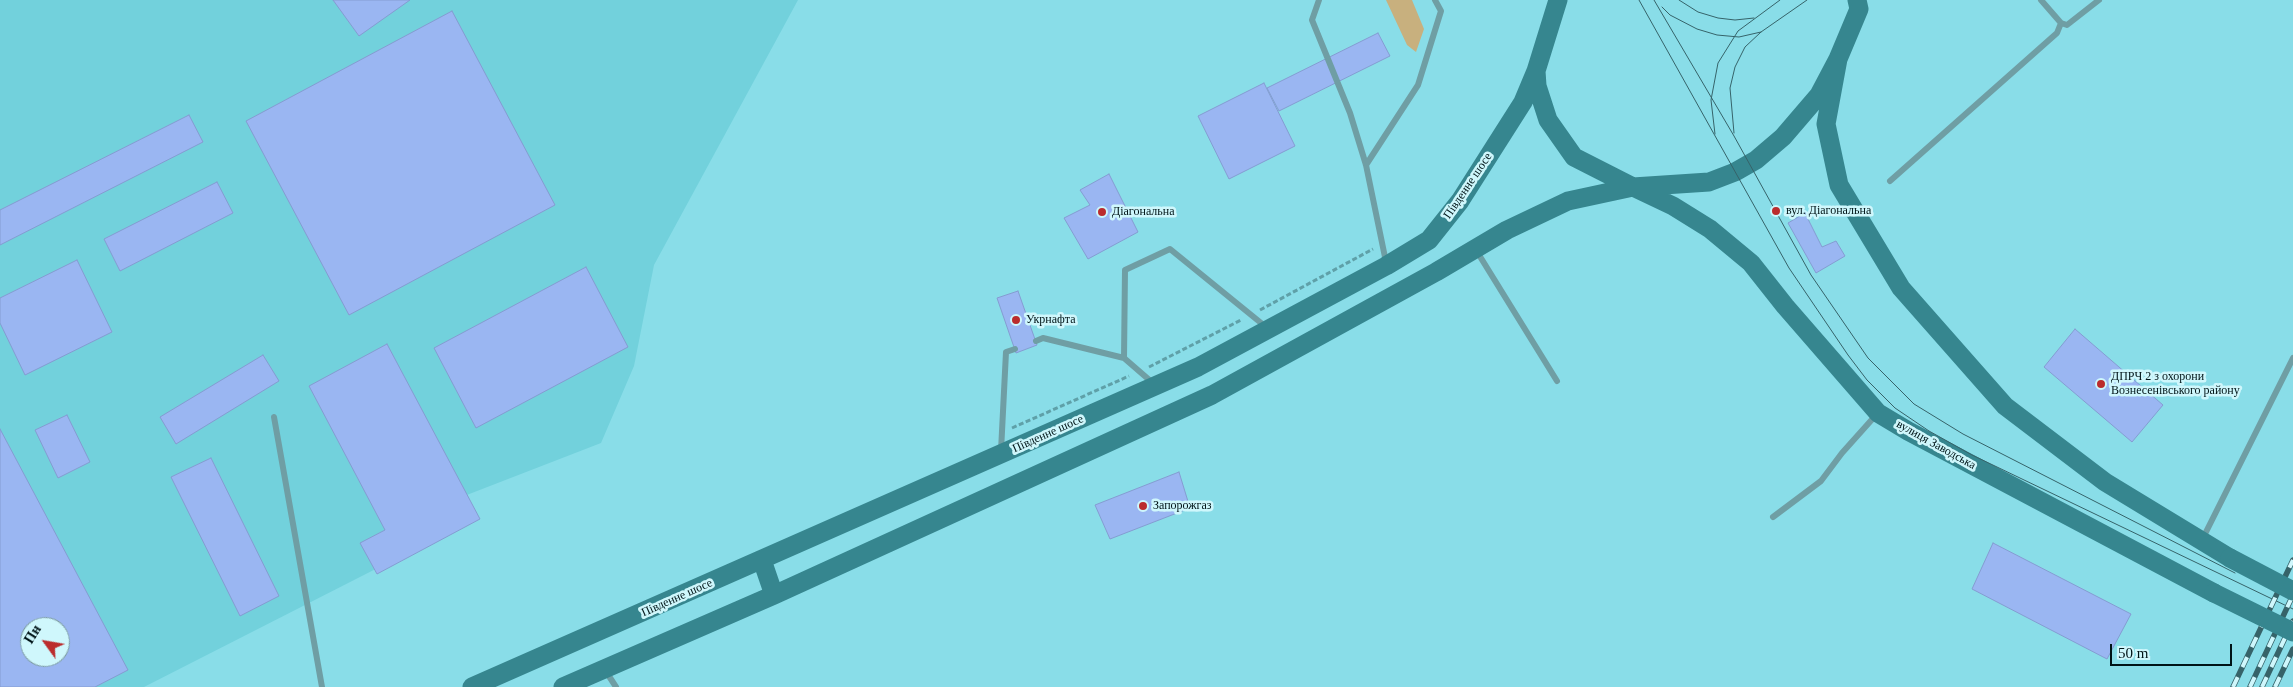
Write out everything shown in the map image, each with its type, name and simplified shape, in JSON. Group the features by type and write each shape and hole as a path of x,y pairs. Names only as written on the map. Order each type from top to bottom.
{"main road":[{"name":"Південне шосе","path":"472,687 1198,367 1267,328 1386,266 1428,240 1460,201 1523,102 1536,71 1558,0"},
{"path":"563,687 774,595 1212,395 1507,230 1568,201 1633,187 1709,182 1735,172 1756,160 1783,137 1819,95 1838,59 1861,3"},
{"path":"1838,59 1826,124 1839,184 1901,288 2005,406 2104,482 2230,558 2293,591"},
{"name":"вулиця Заводська","path":"1536,71 1537,86 1548,120 1574,157 1673,206 1710,229 1751,263 1785,306 1878,413 1908,432 2214,593 2293,632"},
{"path":"762,560 774,595"}],"lane":[{"path":"1318,0 1312,20 1350,113 1366,165 1386,266"},
{"path":"1366,165 1418,85 1441,11 1435,0"},
{"path":"2041,0 2061,23 2067,25 2099,0"},
{"path":"1890,181 2057,33 2061,23"},
{"path":"1124,358 1125,270 1170,248 1267,328"},
{"path":"1475,249 1557,381"},
{"path":"1036,341 1044,338 1124,358 1156,385"},
{"path":"1000,454 1006,352 1015,349"},
{"path":"2201,541 2293,358"},
{"path":"1773,517 1821,481 1842,452 1878,413"},
{"path":"274,417 322,687"},
{"path":"604,669 616,687"}],"path":[{"path":"1002,432 1139,372 1251,316 1382,243"}],"shaded area":[{"path":"0,0 798,0 654,265 634,366 601,443 459,498 464,524 144,687 0,687"},
{"path":"1386,0 1412,0 1424,29 1416,52 1407,45"}],"building":[{"path":"333,0 410,0 359,36"},
{"path":"452,11 555,205 349,315 246,121"},
{"path":"1378,33 1390,56 1279,111 1267,88"},
{"path":"1264,83 1295,146 1229,179 1198,116"},
{"path":"189,115 203,142 0,245 0,210"},
{"name":"Діагональна","path":"1109,174 1138,232 1088,259 1064,218 1090,205 1080,190"},
{"path":"217,182 233,213 120,271 104,239"},
{"path":"1805,213 1822,247 1836,241 1845,256 1816,273 1788,223"},
{"path":"77,260 112,332 25,375 0,323 0,298"},
{"path":"586,267 628,347 476,428 434,348"},
{"name":"Укрнафта","path":"1018,291 1037,345 1016,353 997,298"},
{"path":"2075,329 2163,405 2132,442 2044,367"},
{"path":"387,344 480,519 377,574 360,543 385,530 309,386"},
{"path":"263,355 279,381 176,444 160,417"},
{"path":"67,415 90,462 58,478 35,430"},
{"path":"0,429 128,670 95,687 0,687"},
{"path":"211,458 279,596 240,616 171,477"},
{"name":"Запорожгаз","path":"1179,472 1190,508 1110,539 1095,505"},
{"path":"1993,543 2131,614 2107,659 1972,589"}],"tram line":[{"path":"1639,0 1789,268 1848,355 1867,380 1895,408 1929,431 1972,455 2293,609"},
{"path":"1654,0 1734,136 1811,275 1868,358 1914,404 1963,434 2235,573"},
{"path":"1679,0 1698,12 1718,18 1735,20 1754,18"},
{"path":"1715,134 1711,100 1718,63 1738,31 1780,0"},
{"path":"1734,133 1730,88 1735,67 1745,47 1761,32 1807,0"},
{"path":"1662,7 1670,15 1697,29 1717,35 1739,37 1761,32"}],"railway":[{"path":"2233,687 2293,560"},
{"path":"2250,687 2293,595"},
{"path":"2262,687 2293,621"},
{"path":"2275,687 2293,649"}],"place":[{"name":"вул. Діагональна","path":"1776,211"},
{"name":"Діагональна","path":"1102,212"},
{"name":"Укрнафта","path":"1016,320"},
{"name":"ДПРЧ 2 з охорони Вознесенівського району","path":"2101,384"},
{"name":"Запорожгаз","path":"1143,506"}]}
